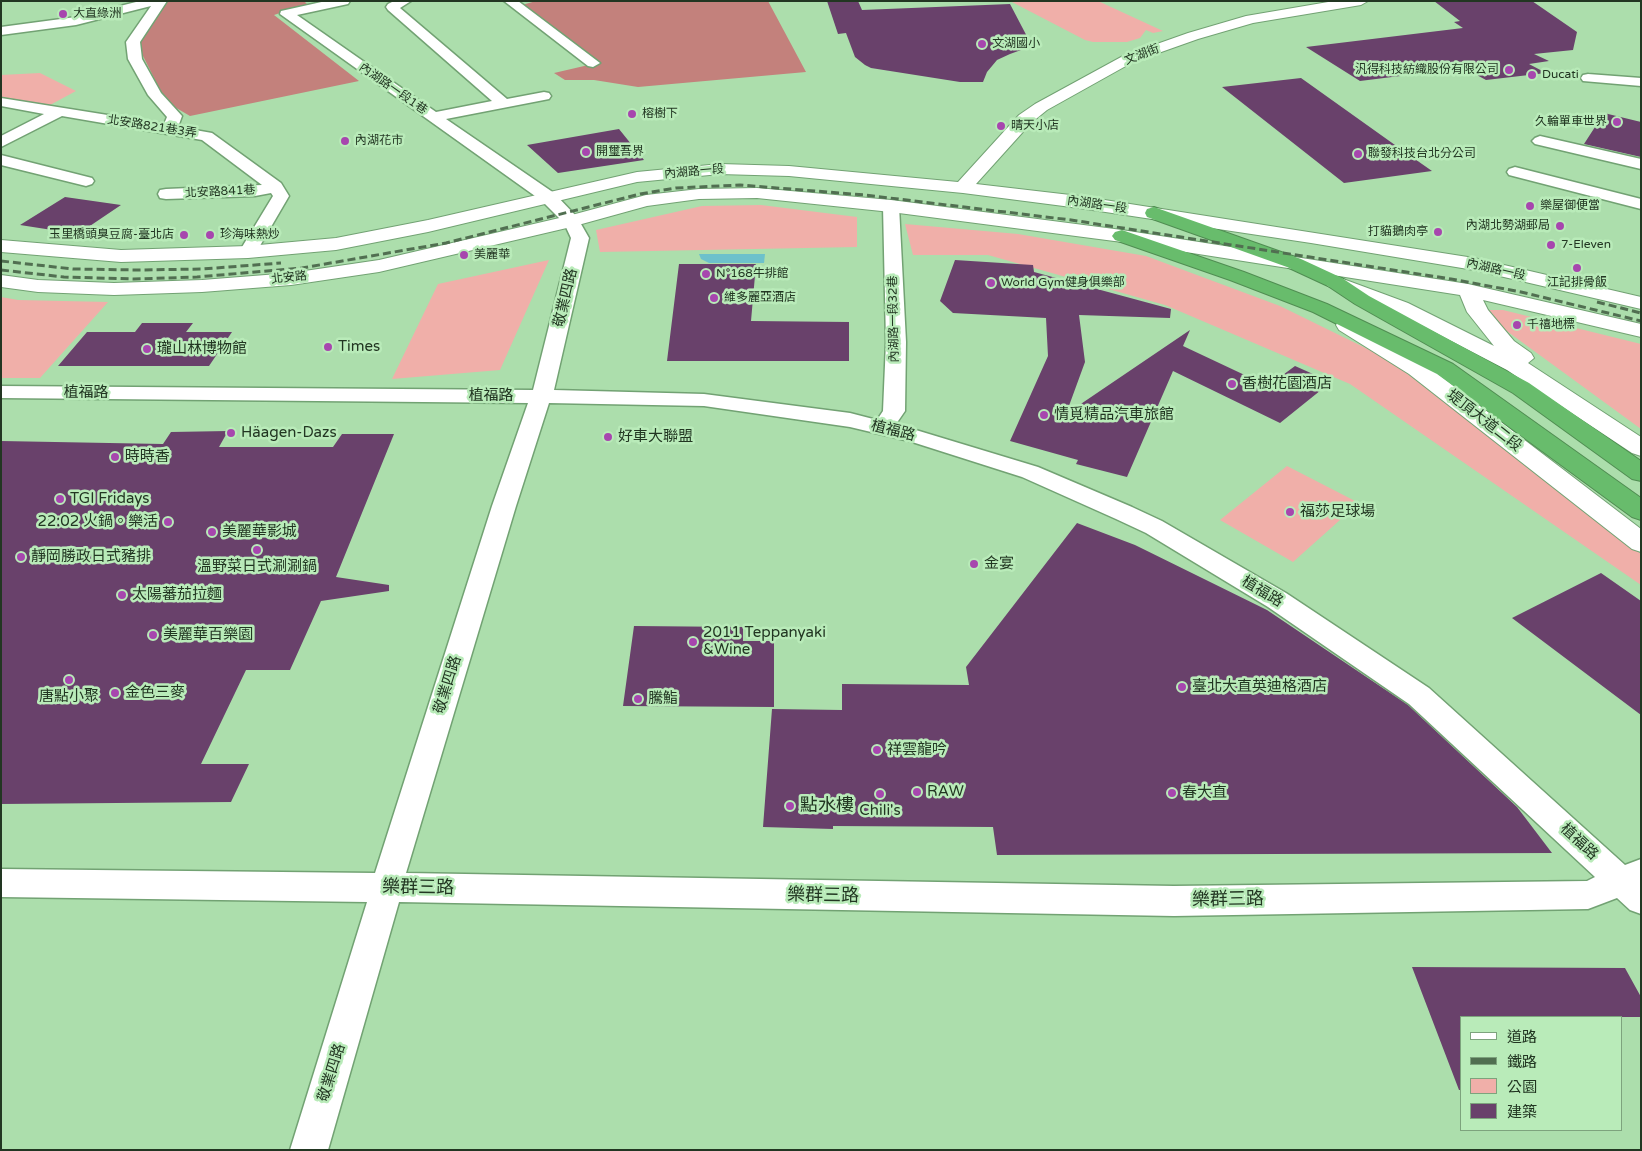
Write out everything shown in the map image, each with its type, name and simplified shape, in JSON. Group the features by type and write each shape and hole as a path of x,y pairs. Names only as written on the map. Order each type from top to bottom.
{"highway":[{"path":"1154,213 1294,264 1335,282 1362,300 1521,388 1641,473"},
{"name":"堤頂大道二段","path":"1122,236 1237,276 1320,308 1445,369 1641,511"}],"main road":[{"name":"文湖街","path":"963,188 1025,119 1041,107 1128,59 1192,36 1251,19 1362,1"},
{"name":"內湖路一段","path":"548,197 637,177 720,169 790,171 963,188 1154,213 1474,264 1641,303"},
{"name":"內湖路一段","path":"571,221 646,201 700,194 757,192 891,206 1122,236 1468,290 1641,331"},
{"name":"北安路","path":"1,246 121,256 248,252 336,244 428,226 548,197"},
{"name":"北安路","path":"1,281 38,286 114,289 202,286 291,279 379,266 571,221"},
{"path":"1335,282 1401,307 1515,365 1641,447"},
{"path":"1468,290 1478,312 1506,346 1641,447"},
{"name":"堤頂大道二段","path":"1320,308 1417,369 1641,543"}],"street":[{"path":"1,31 76,21 156,1"},
{"path":"161,1 133,42 135,59 147,81 155,95 175,116 169,129"},
{"name":"內湖路一段1巷","path":"344,1 286,14 548,197 571,221"},
{"path":"405,1 392,7 504,104"},
{"path":"510,1 593,63"},
{"path":"1588,78 1641,82"},
{"path":"434,117 544,96"},
{"name":"北安路821巷3弄","path":"1,102 207,136 238,160"},
{"path":"1,142 59,112"},
{"path":"1540,140 1641,164"},
{"path":"1,160 86,181"},
{"name":"北安路841巷","path":"238,160 275,187 281,196 248,252"},
{"path":"1515,172 1641,204"},
{"name":"北安路841巷","path":"166,194 255,191 275,187"},
{"name":"內湖路一段32巷","path":"883,428 894,410 896,342 891,206"},
{"name":"敬業四路","path":"309,1150 386,887 501,516 542,397 580,238 571,221"},
{"name":"植福路","path":"1,392 704,400 850,420 916,436 1030,472 1154,528 1277,600 1420,696 1634,885"},
{"name":"樂群三路","path":"1,883 386,887 1174,901 1588,895 1634,885"}],"green space":[{"path":"1010,1 1098,1 1163,31 1153,33 1146,30 1140,38 1127,42 1093,42 1085,40"},
{"path":"40,73 76,91 50,105 1,97 1,75"},
{"path":"761,205 857,217 857,247 600,252 596,230 702,206"},
{"path":"905,224 1018,234 1146,256 1280,306 1388,359 1533,469 1641,554 1641,585 1350,384 1165,305 988,255 913,255"},
{"path":"549,260 500,370 392,379 438,284"},
{"path":"1,297 18,300 108,302 40,378 1,378"},
{"path":"1488,310 1503,310 1641,344 1641,429 1493,321"},
{"name":"福莎足球場","path":"1287,466 1359,503 1293,562 1220,520"}],"shaded area":[{"path":"166,1 304,1 307,4 274,15 359,81 190,116 166,102 137,44"},
{"path":"536,1 768,1 806,72 638,87 594,80 565,80 554,73 597,63 522,5"}],"water":[{"path":"699,254 765,254 764,263 709,263 701,259"}],"building":[{"path":"827,1 858,1 862,10 1010,4 1032,46 997,60 987,72 983,82 960,82 871,68 855,57 846,33 838,34"},
{"path":"1434,1 1532,1 1577,32 1573,50 1534,54 1549,61 1529,64 1546,73 1486,80 1464,68 1360,81 1306,47 1463,28 1454,22 1460,21"},
{"path":"1301,78 1432,171 1344,183 1222,87"},
{"path":"1604,113 1641,122 1641,157 1584,144"},
{"name":"開璽吾界","path":"619,129 644,160 558,173 527,145"},
{"path":"65,197 121,205 78,234 20,225"},
{"path":"955,260 1033,265 1034,272 1171,309 1170,318 1079,315 1085,362 1066,414 1190,330 1183,346 1268,386 1295,366 1331,382 1280,423 1173,371 1127,477 1076,464 1078,460 1010,441 1048,356 1046,318 953,313 940,301"},
{"name":"維多麗亞酒店","path":"679,264 756,264 751,321 849,322 849,361 667,361"},
{"name":"瓏山林博物館","path":"142,323 193,323 186,332 232,332 209,366 58,366 87,332 135,332"},
{"name":"美麗華百樂園","path":"228,431 219,447 333,447 342,434 394,434 336,577 389,585 389,591 321,601 290,670 246,670 201,764 249,764 231,802 1,804 1,441 163,444 171,432"},
{"name":"臺北大直英迪格酒店","path":"1077,523 1135,545 1267,610 1408,705 1517,807 1552,853 997,855 993,827 833,826 833,829 763,827 772,709 842,710 842,684 969,685 966,667"},
{"path":"1601,573 1641,601 1641,715 1512,618"},
{"path":"634,626 743,627 743,641 774,641 774,707 623,706"},
{"path":"1412,967 1625,968 1641,997 1641,1017 1460,1016 1459,1090"}],"railway":[{"path":"1,270 64,277 134,279 197,277 302,268 446,243 640,194 676,188 740,185 865,195 1071,220 1451,279 1521,292 1641,321"},
{"path":"1,261 73,269 140,270 202,269 281,263"},
{"path":"1597,302 1641,313"}],"place":[{"name":"大直綠洲","path":"63,14"},
{"name":"文湖國小","path":"982,44"},
{"name":"汎得科技紡織股份有限公司","path":"1509,70"},
{"name":"Ducati","path":"1532,75"},
{"name":"榕樹下","path":"632,114"},
{"name":"久輪單車世界","path":"1617,122"},
{"name":"晴天小店","path":"1001,126"},
{"name":"內湖花市","path":"345,141"},
{"name":"開璽吾界","path":"586,152"},
{"name":"聯發科技台北分公司","path":"1358,154"},
{"name":"樂屋御便當","path":"1530,206"},
{"name":"內湖北勢湖郵局","path":"1560,226"},
{"name":"打貓鵝肉亭","path":"1438,232"},
{"name":"玉里橋頭臭豆腐-臺北店","path":"184,235"},
{"name":"珍海味熱炒","path":"210,235"},
{"name":"7-Eleven","path":"1551,245"},
{"name":"美麗華","path":"464,255"},
{"name":"江記排骨飯","path":"1577,268"},
{"name":"N°168牛排館","path":"706,274"},
{"name":"World Gym健身俱樂部","path":"991,283"},
{"name":"維多麗亞酒店","path":"714,298"},
{"name":"千禧地標","path":"1517,325"},
{"name":"Times","path":"328,347"},
{"name":"瓏山林博物館","path":"147,349"},
{"name":"香樹花園酒店","path":"1232,384"},
{"name":"情覓精品汽車旅館","path":"1044,415"},
{"name":"Häagen-Dazs","path":"231,433"},
{"name":"好車大聯盟","path":"608,437"},
{"name":"時時香","path":"115,457"},
{"name":"TGI Fridays","path":"60,499"},
{"name":"福莎足球場","path":"1290,512"},
{"name":"22:02 火鍋。樂活","path":"168,522"},
{"name":"美麗華影城","path":"212,532"},
{"name":"溫野菜日式涮涮鍋","path":"257,550"},
{"name":"靜岡勝政日式豬排","path":"21,557"},
{"name":"金宴","path":"974,564"},
{"name":"太陽蕃茄拉麵","path":"122,595"},
{"name":"美麗華百樂園","path":"153,635"},
{"name":"2011 Teppanyaki &Wine","path":"693,642"},
{"name":"唐點小聚","path":"69,680"},
{"name":"臺北大直英迪格酒店","path":"1182,687"},
{"name":"金色三麥","path":"115,693"},
{"name":"騰鮨","path":"638,699"},
{"name":"祥雲龍吟","path":"877,750"},
{"name":"RAW","path":"917,792"},
{"name":"春大直","path":"1172,793"},
{"name":"Chili's","path":"880,794"},
{"name":"點水樓","path":"790,806"}]}
